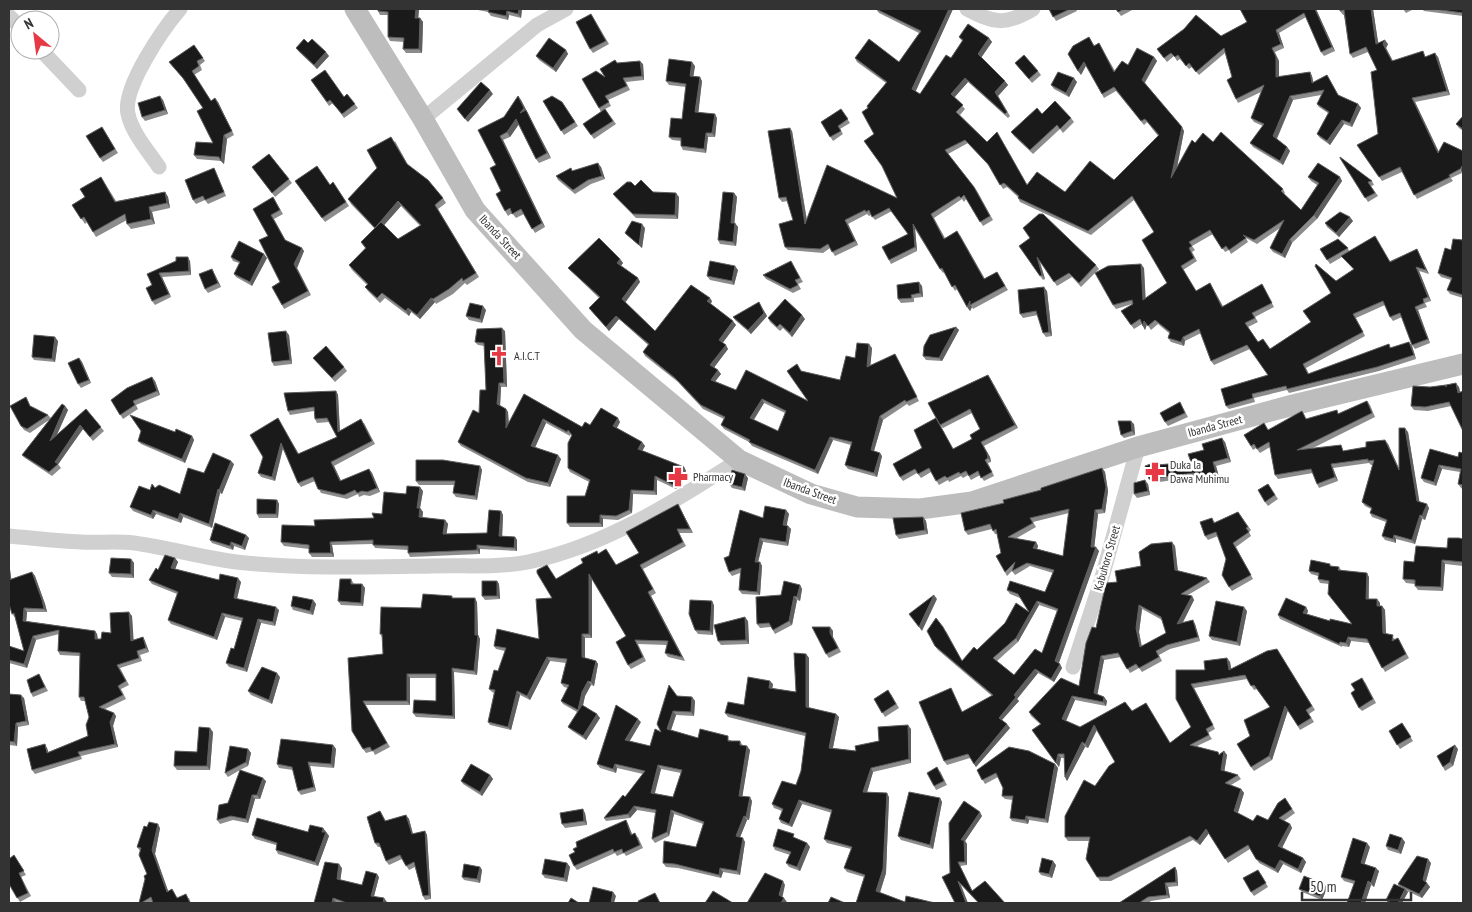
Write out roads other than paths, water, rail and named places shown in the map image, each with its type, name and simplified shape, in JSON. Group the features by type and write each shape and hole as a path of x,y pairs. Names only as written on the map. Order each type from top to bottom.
{"street":[{"path":"159,168 128,115 128,99 137,76 151,51 180,9"},
{"name":"Ibanda Street","path":"355,9 423,118 475,210 583,330 739,460 811,494 857,507 920,509 972,502 1138,447 1293,405 1463,364"},
{"path":"423,118 537,25 566,9"},
{"path":"967,9 997,22 1018,18 1033,9"},
{"path":"50,60 79,90"},
{"name":"Kabuhoro Street","path":"1073,667 1101,581 1138,447"},
{"path":"9,536 81,542 123,542 174,549 245,563 281,565 479,565 527,562 582,545 635,522 689,493 739,460"}],"place":[{"name":"A.I.C.T","path":"499,356"},
{"name":"Duka la Dawa Muhimu","path":"1155,472"},
{"name":"Pharmacy","path":"678,477"}]}
